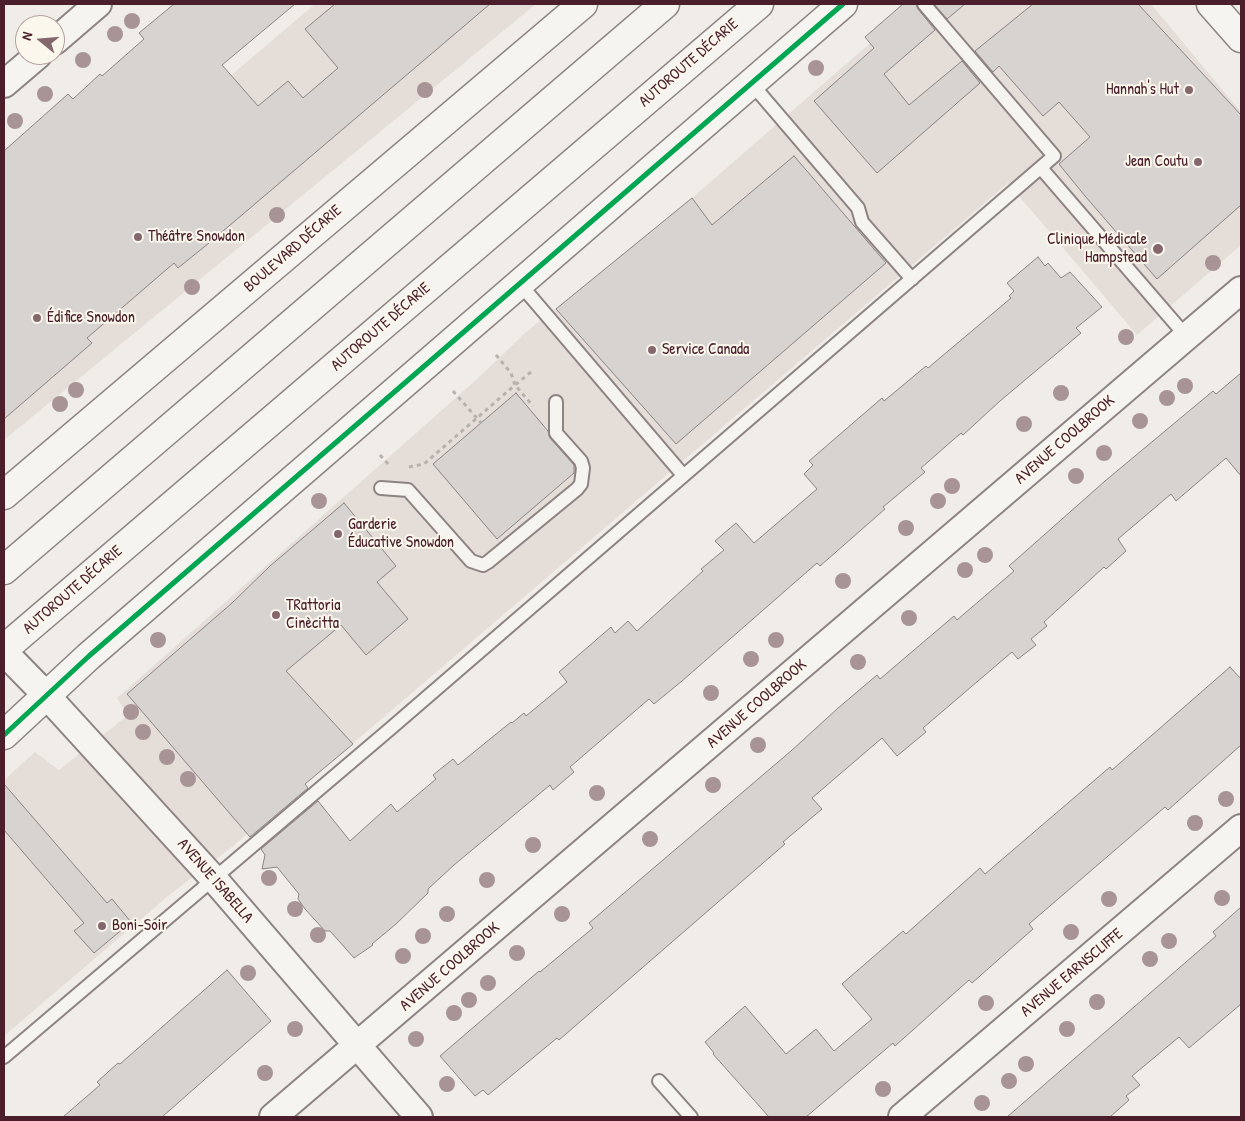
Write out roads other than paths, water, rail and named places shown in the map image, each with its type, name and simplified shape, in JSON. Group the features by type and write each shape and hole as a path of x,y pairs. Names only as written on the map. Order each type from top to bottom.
{"main road":[{"name":"BOULEVARD DÉCARIE","path":"4,495 583,4"},
{"path":"4,570 665,4"},
{"name":"AUTOROUTE DÉCARIE","path":"4,651 759,4"},
{"path":"4,735 38,688 89,656 843,4"},
{"path":"1211,4 1241,38"}],"street":[{"path":"65,32 98,4"},
{"path":"4,84 26,65"},
{"name":"AVENUE COOLBROOK","path":"273,1117 1241,290"},
{"name":"AVENUE ISABELLA","path":"4,651 214,879 419,1117"},
{"name":"AVENUE EARNSCLIFFE","path":"902,1117 1241,828"}],"lane":[{"path":"4,1057 214,879 1054,156 924,4"},
{"path":"751,83 858,208 862,222 912,279"},
{"path":"1041,168 1186,336"},
{"path":"520,284 683,475"},
{"path":"381,488 408,490 471,561 483,565 570,496 581,484 583,468 580,461 556,432 556,402"},
{"path":"659,1080 691,1117"}],"place":[{"name":"Hannah's Hut","path":"1189,90"},
{"name":"Jean Coutu","path":"1198,162"},
{"name":"Théâtre Snowdon","path":"138,237"},
{"name":"Clinique Médicale Hampstead","path":"1158,249"},
{"name":"Édifice Snowdon","path":"37,318"},
{"name":"Service Canada","path":"652,350"},
{"name":"Garderie Éducative Snowdon","path":"338,534"},
{"name":"TRattoria Cinècitta","path":"276,615"},
{"name":"Boni-Soir","path":"102,926"}]}
